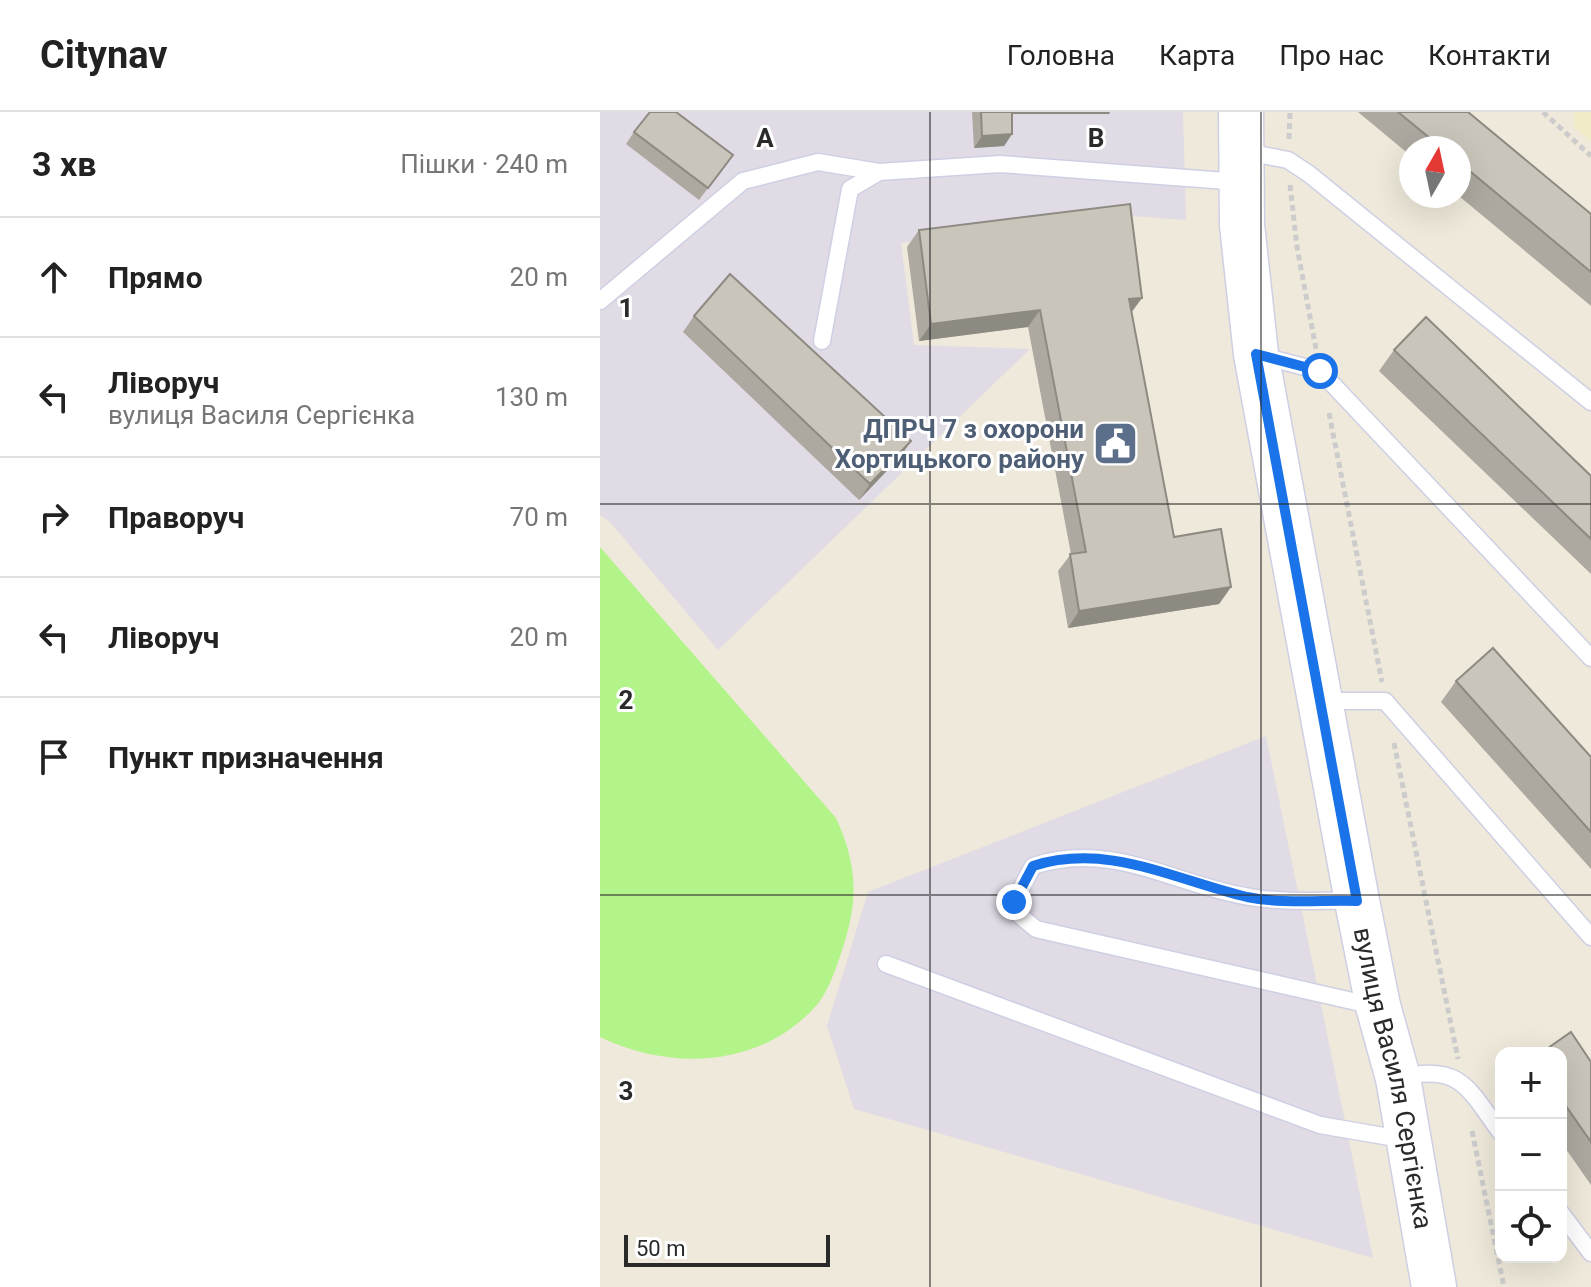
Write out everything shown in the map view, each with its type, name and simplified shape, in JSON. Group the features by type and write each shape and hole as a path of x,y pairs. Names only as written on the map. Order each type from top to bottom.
{"main road":[{"name":"вулиця Василя Сергієнка","path":"1241,148 1242,225 1256,354 1357,901 1378,1006 1398,1078 1434,1287"}],"lane":[{"path":"600,301 743,181 818,162 879,172 1241,148 1288,160 1309,174 1591,402"},
{"path":"822,341 850,189 879,172"},
{"path":"1256,354 1320,371 1591,658"},
{"path":"1321,702 1385,701 1591,937"},
{"path":"1357,901 1250,897 1117,859 1059,858 1033,866 1014,902 1017,913 1036,929 1378,1006"},
{"path":"886,964 1320,1125 1409,1140"},
{"path":"1398,1078 1432,1074 1462,1081 1495,1125"},
{"path":"1567,1221 1591,1253"}],"path":[{"path":"1543,112 1591,156"}],"shaded area":[{"path":"600,112 1183,112 1186,220 1120,215 901,243 914,345 1030,349 718,650 610,522 600,515"},
{"path":"1574,112 1591,112 1591,141 1574,128"},
{"path":"1266,736 1373,1258 854,1109 827,1026 868,892"}],"green space":[{"path":"600,547 836,818 848,851 852,866 852,913 828,988 814,1008 792,1028 767,1043 741,1053 684,1059 627,1048 600,1037"}],"building":[{"path":"650,112 676,112 733,155 708,188 634,132"},
{"path":"981,112 1012,112 1012,134 982,136"},
{"path":"1398,112 1468,112 1591,214 1591,272 1471,172 1471,136 1427,136"},
{"path":"1130,204 1142,298 1129,299 1174,537 1221,529 1231,587 1079,611 1070,554 1086,552 1040,310 931,324 919,230"},
{"path":"730,274 911,441 870,484 694,316"},
{"path":"1426,317 1591,476 1591,539 1394,350"},
{"path":"1493,648 1591,757 1591,832 1456,681"},
{"path":"1571,1032 1591,1062 1591,1142 1567,1108 1567,1047 1550,1047"}],"place":[{"name":"ДПРЧ 7 з охорони Хортицького району","path":"1115,444"}],"route":[{"path":"1014,902 1033,866 1059,858 1117,859 1250,897 1357,901 1256,354 1320,371"}]}
